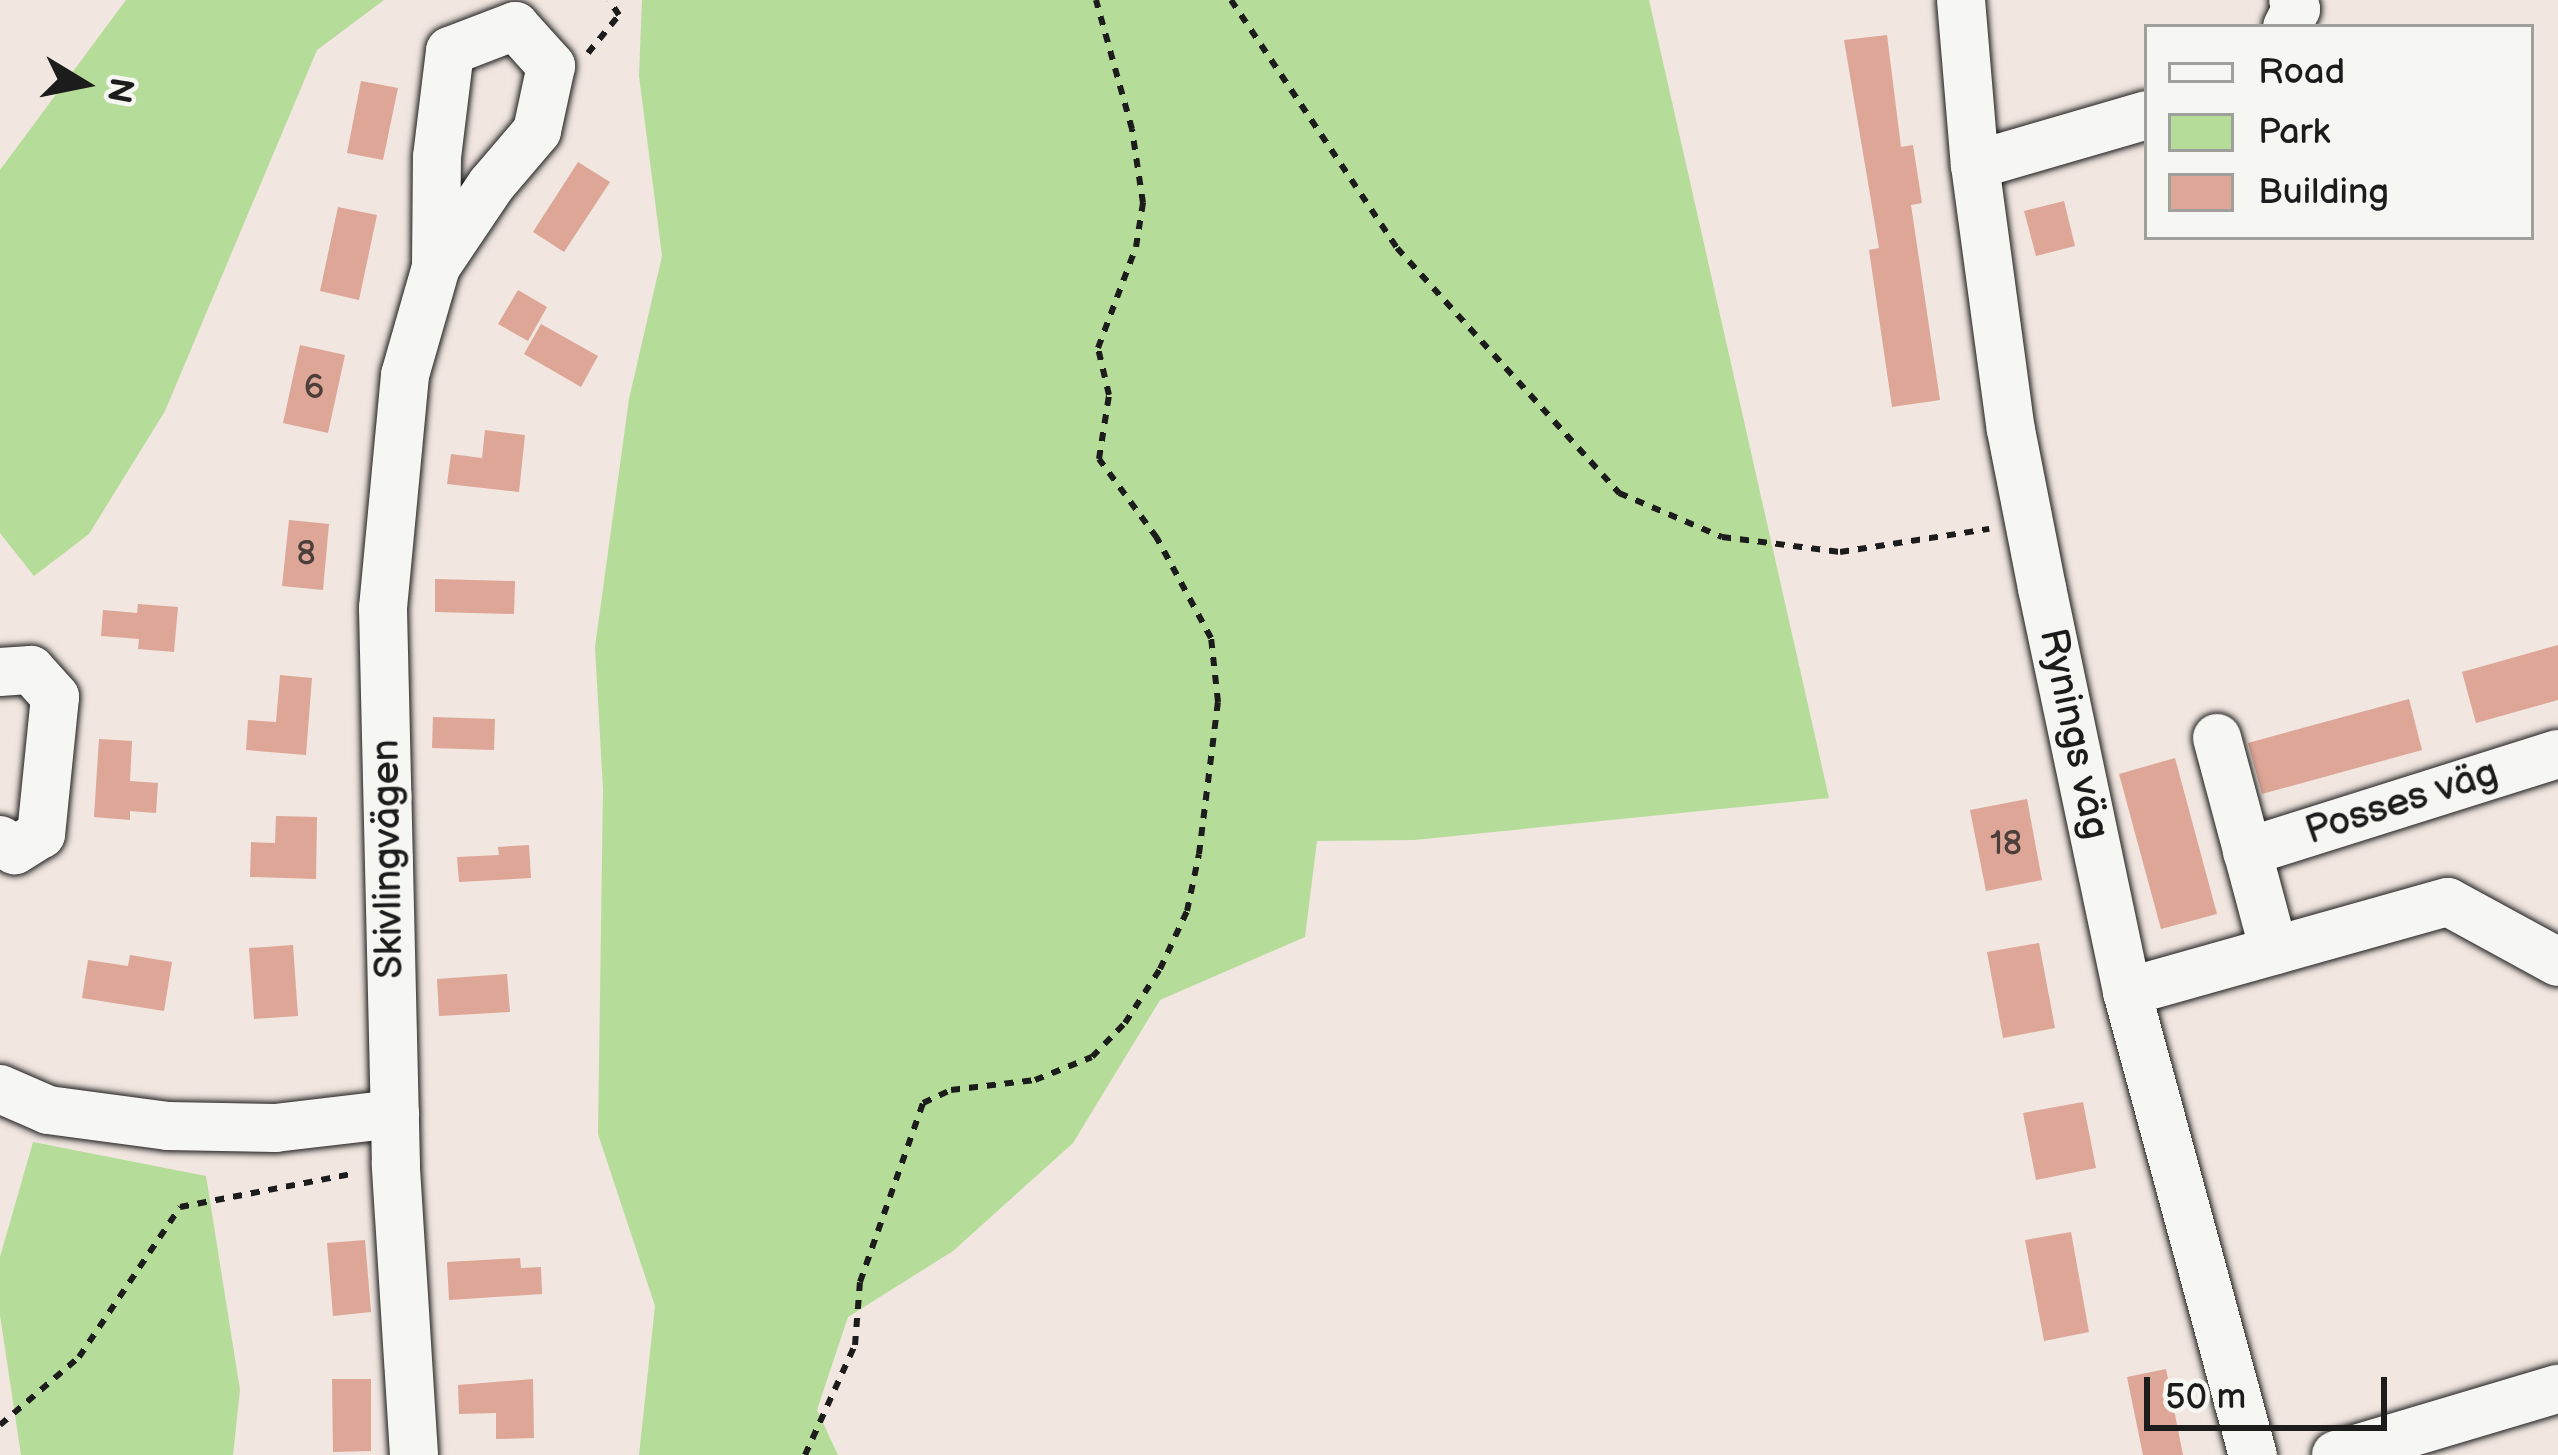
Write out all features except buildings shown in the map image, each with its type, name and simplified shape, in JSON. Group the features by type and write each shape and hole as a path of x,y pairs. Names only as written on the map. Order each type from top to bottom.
{"street":[{"name":"Rynings väg","path":"1961,0 1975,165 2011,430 2127,992 2253,1455"},
{"name":"Skivlingvägen","path":"414,1455 394,1114 383,608 405,375 436,267 437,157 450,51 515,26 551,66 537,131 491,184 436,267"},
{"path":"1975,165 2144,116"},
{"path":"0,672 31,670 55,697 41,834 15,850 0,840"},
{"path":"2217,738 2273,951"},
{"name":"Posses väg","path":"2247,852 2558,754"},
{"path":"2127,992 2447,902 2558,962"},
{"path":"0,1089 48,1110 168,1126 275,1128 394,1114"},
{"path":"2336,1455 2558,1389"}],"path":[{"path":"551,66 591,52 619,15 609,0"},
{"path":"805,1455 855,1345 860,1282 923,1103 951,1090 1035,1080 1092,1057 1125,1023 1160,969 1187,911 1199,854 1218,703 1211,638 1157,538 1099,459 1109,395 1098,348 1136,247 1143,202 1132,129 1096,0"},
{"path":"1231,0 1397,248 1619,493 1722,536 1840,552 1998,527"},
{"path":"0,1425 79,1357 180,1207 396,1165"}],"green space":[{"path":"126,0 384,0 317,50 165,411 89,534 34,576 0,533 0,170"},
{"path":"642,0 1649,0 1829,798 1414,840 1317,841 1305,937 1160,1000 1073,1143 953,1251 848,1317 817,1410 838,1455 639,1455 655,1306 598,1134 603,789 595,647 629,399 662,256 639,76"},
{"path":"33,1142 206,1176 240,1390 233,1455 21,1455 0,1315 0,1257"}]}
